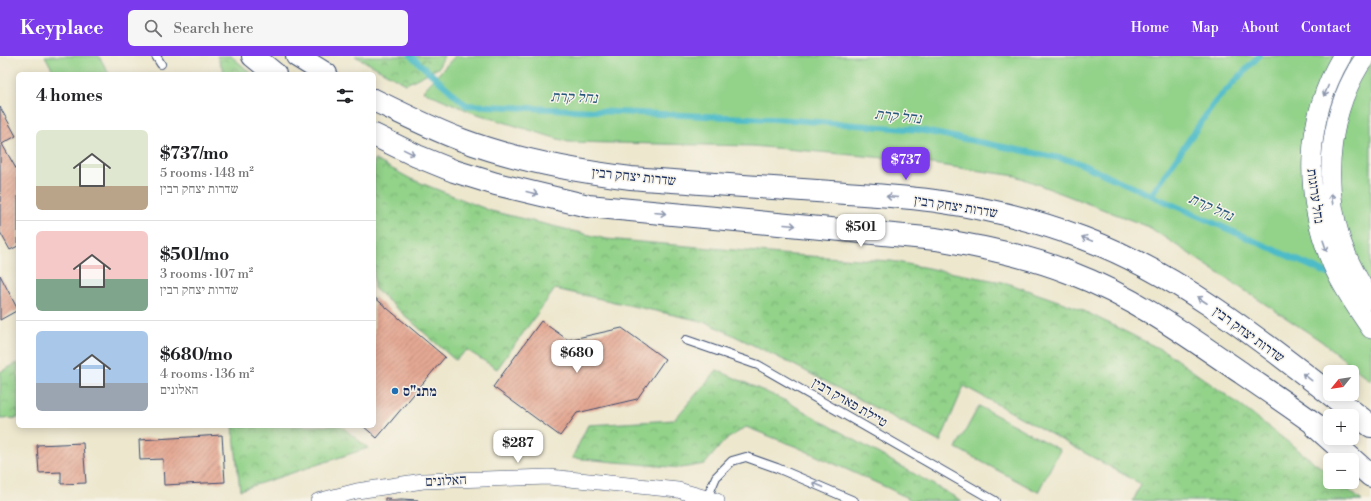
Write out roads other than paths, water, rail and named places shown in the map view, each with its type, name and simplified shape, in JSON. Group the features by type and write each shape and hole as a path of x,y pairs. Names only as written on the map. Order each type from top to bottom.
{"main road":[{"path":"253,56 273,72"},
{"path":"297,56 323,72"},
{"name":"שדרות יצחק רבין","path":"376,101 463,140 504,154 548,164 632,178 872,195 941,202 995,212 1044,225 1084,238 1133,260 1176,284 1219,312 1266,345 1371,426"},
{"path":"376,136 416,156 454,171 502,186 588,206 936,239 987,248 1034,261 1071,273 1116,293 1157,316 1199,343 1323,430"},
{"path":"1300,414 1371,476"},
{"path":"1344,445 1371,465"}],"street":[{"name":"נחל ערוגות","path":"1342,56 1326,90 1318,112 1311,163 1312,188 1316,213 1332,265 1345,290 1371,329"},
{"name":"נחל ערוגות","path":"1366,56 1351,81 1343,101 1332,143 1331,166 1335,218 1341,241 1350,263 1371,300"},
{"name":"האלונים","path":"318,501 357,491 423,481 549,477 678,490 712,500"}],"lane":[{"path":"156,56 161,64"},
{"name":"טיילת פארק רבין","path":"686,340 758,364 996,501"},
{"path":"712,500 716,477 732,460 746,457 777,468 854,501"}],"waterway":[{"name":"נחל קרת","path":"411,56 466,105 793,120 919,130 1074,161 1333,276"},
{"path":"1151,195 1215,102 1259,56"}],"place":[{"name":"מתנ\"ס","path":"395,391"}]}
